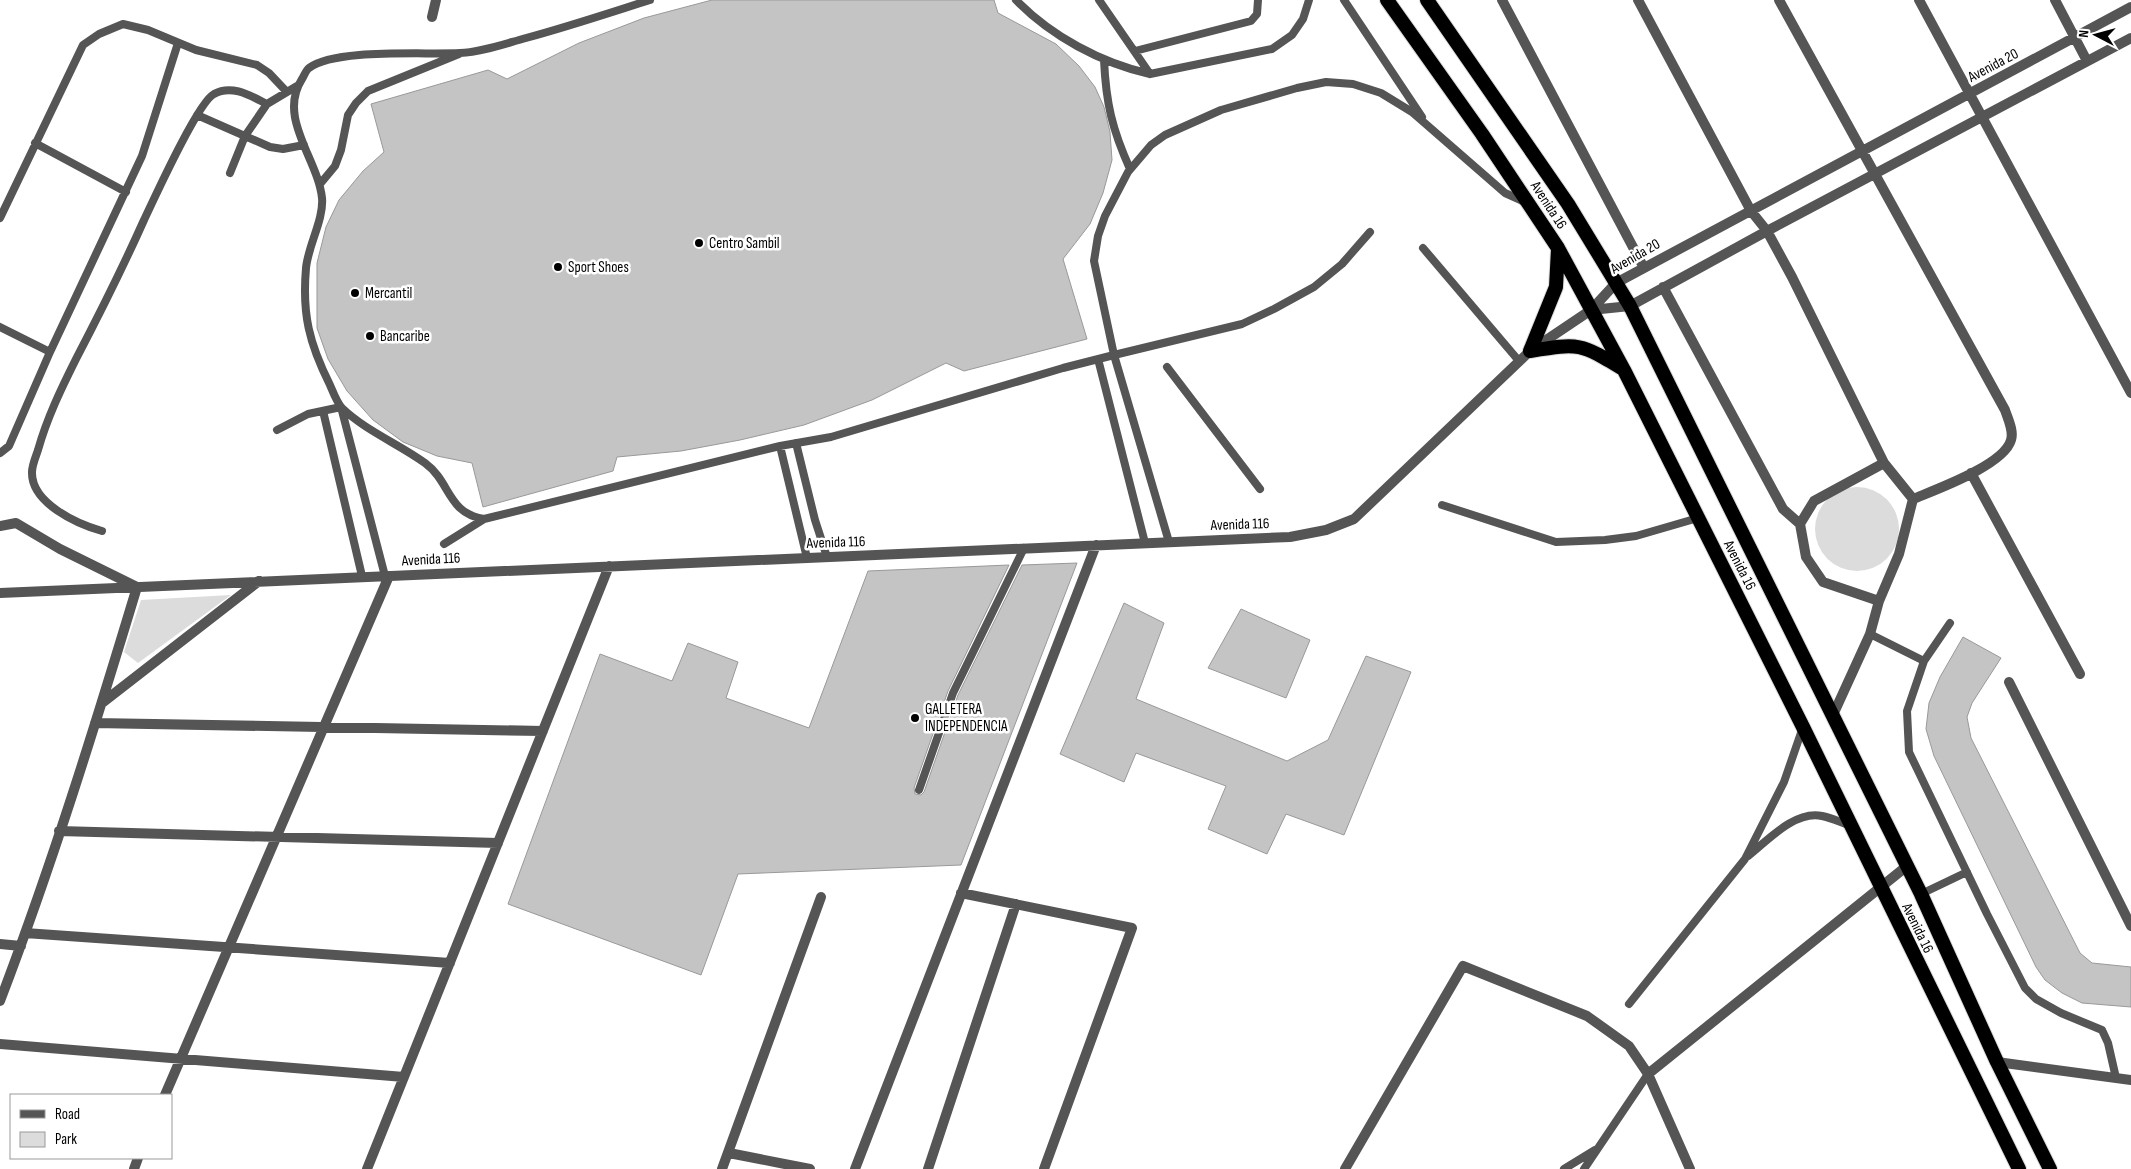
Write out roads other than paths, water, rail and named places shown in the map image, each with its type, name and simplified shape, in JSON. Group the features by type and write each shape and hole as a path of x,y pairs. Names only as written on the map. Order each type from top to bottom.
{"highway":[{"name":"Avenida 16","path":"1387,0 1558,248 1624,370 1852,826 1879,886 2019,1169"},
{"name":"Avenida 16","path":"1428,0 1568,204 1630,306 1921,894 1997,1062 2050,1169"},
{"path":"1530,351 1556,286 1558,248"},
{"path":"1530,351 1569,345 1582,346 1624,370"}],"street":[{"path":"432,17 436,0"},
{"path":"1502,0 1644,268"},
{"path":"1638,0 1751,211 1767,231 1792,277 1884,463 1913,499"},
{"path":"1779,0 1861,152 1875,174 2005,410 2011,429 2012,440 2002,455 1971,473 1913,499"},
{"path":"1919,0 2131,393"},
{"path":"2055,0 2087,61"},
{"name":"Avenida 20","path":"1591,310 1616,283 2131,7"},
{"path":"1591,310 1630,306 1767,231 2131,38"},
{"path":"1663,287 1783,509 1800,524 1806,557 1823,582 1878,601"},
{"name":"Avenida 116","path":"0,593 1290,537 1326,530 1354,518 1530,351 1591,310"},
{"path":"1800,524 1814,500 1884,463"},
{"path":"1971,473 2080,674"},
{"path":"1833,715 1870,634 1878,601 1898,554 1913,499"},
{"path":"0,526 16,523 60,549 137,587 102,703 21,946 0,1001"},
{"path":"855,1169 1096,545"},
{"path":"367,1169 610,566"},
{"path":"165,1094 387,576"},
{"path":"102,703 259,581"},
{"path":"2009,682 2131,926"},
{"path":"95,723 543,731"},
{"path":"59,831 498,843"},
{"path":"1648,1074 1879,886 1907,866"},
{"path":"962,893 1132,928 1044,1169"},
{"path":"722,1169 821,897"},
{"path":"928,1169 1016,904"},
{"path":"25,933 450,964"},
{"path":"0,944 21,946"},
{"path":"1345,1169 1463,966 1587,1016 1629,1046 1648,1074 1690,1169"},
{"path":"0,1044 404,1077"},
{"path":"1997,1062 2131,1080"},
{"path":"729,1153 810,1169"}],"lane":[{"path":"387,576 341,407 319,363 308,326 304,302 307,258 322,201 320,184 304,145 293,104 297,86 308,68 327,60 352,56 463,53 490,48 650,0"},
{"path":"1016,0 1031,15 1047,26 1104,60 1130,70 1150,74 1272,49 1292,35 1303,19 1309,0"},
{"path":"1099,0 1150,74"},
{"path":"1134,51 1251,21 1257,14 1258,0"},
{"path":"1344,0 1426,123"},
{"path":"0,218 34,143 84,45 99,34 123,24 148,30 178,43 257,65 269,73 286,91"},
{"path":"0,453 9,446 50,352 142,156 178,43"},
{"path":"320,184 335,166 341,150 348,115 356,103 368,91 463,53"},
{"path":"1104,60 1107,103 1116,137 1130,169"},
{"path":"1169,542 1114,355 1094,261 1098,236 1105,216 1130,169 1151,145 1164,134 1221,110 1296,88 1326,82 1353,84 1381,93 1426,123 1505,193 1529,204"},
{"path":"230,173 245,136 267,104 297,86"},
{"path":"102,531 83,526 50,505 37,493 32,472 47,420 160,186 197,115 212,94 226,90 242,92 267,104"},
{"path":"197,115 270,147 283,149 304,145"},
{"path":"34,143 126,192"},
{"path":"444,544 484,519 780,446 831,438 1098,359 1242,324 1266,313 1321,281 1342,264 1370,232"},
{"path":"1423,248 1520,361"},
{"path":"0,327 50,352"},
{"path":"1098,359 1145,543"},
{"path":"1167,367 1260,490"},
{"path":"277,430 308,414 341,407 388,441 425,463 437,475 460,510 470,517 484,519"},
{"path":"323,411 362,576"},
{"path":"796,443 815,520 827,557"},
{"path":"780,446 806,558"},
{"path":"1442,506 1556,542 1605,540 1636,536 1698,518"},
{"path":"919,790 953,693 1024,548"},
{"path":"1950,623 1924,661 1908,711 1910,752 2025,988 2036,999 2061,1013 2102,1030 2108,1043 2116,1078"},
{"path":"1870,634 1924,661"},
{"path":"1629,1004 1744,859 1784,782 1803,727"},
{"path":"1744,859 1787,826 1804,817 1820,816 1852,826"},
{"path":"1921,894 1967,872"},
{"path":"1584,1169 1648,1074"},
{"path":"1564,1169 1599,1147"}],"place":[{"name":"Centro Sambil","path":"699,243"},
{"name":"Sport Shoes","path":"558,267"},
{"name":"Mercantil","path":"355,293"},
{"name":"Bancaribe","path":"370,336"},
{"name":"GALLETERA INDEPENDENCIA","path":"915,718"}]}
